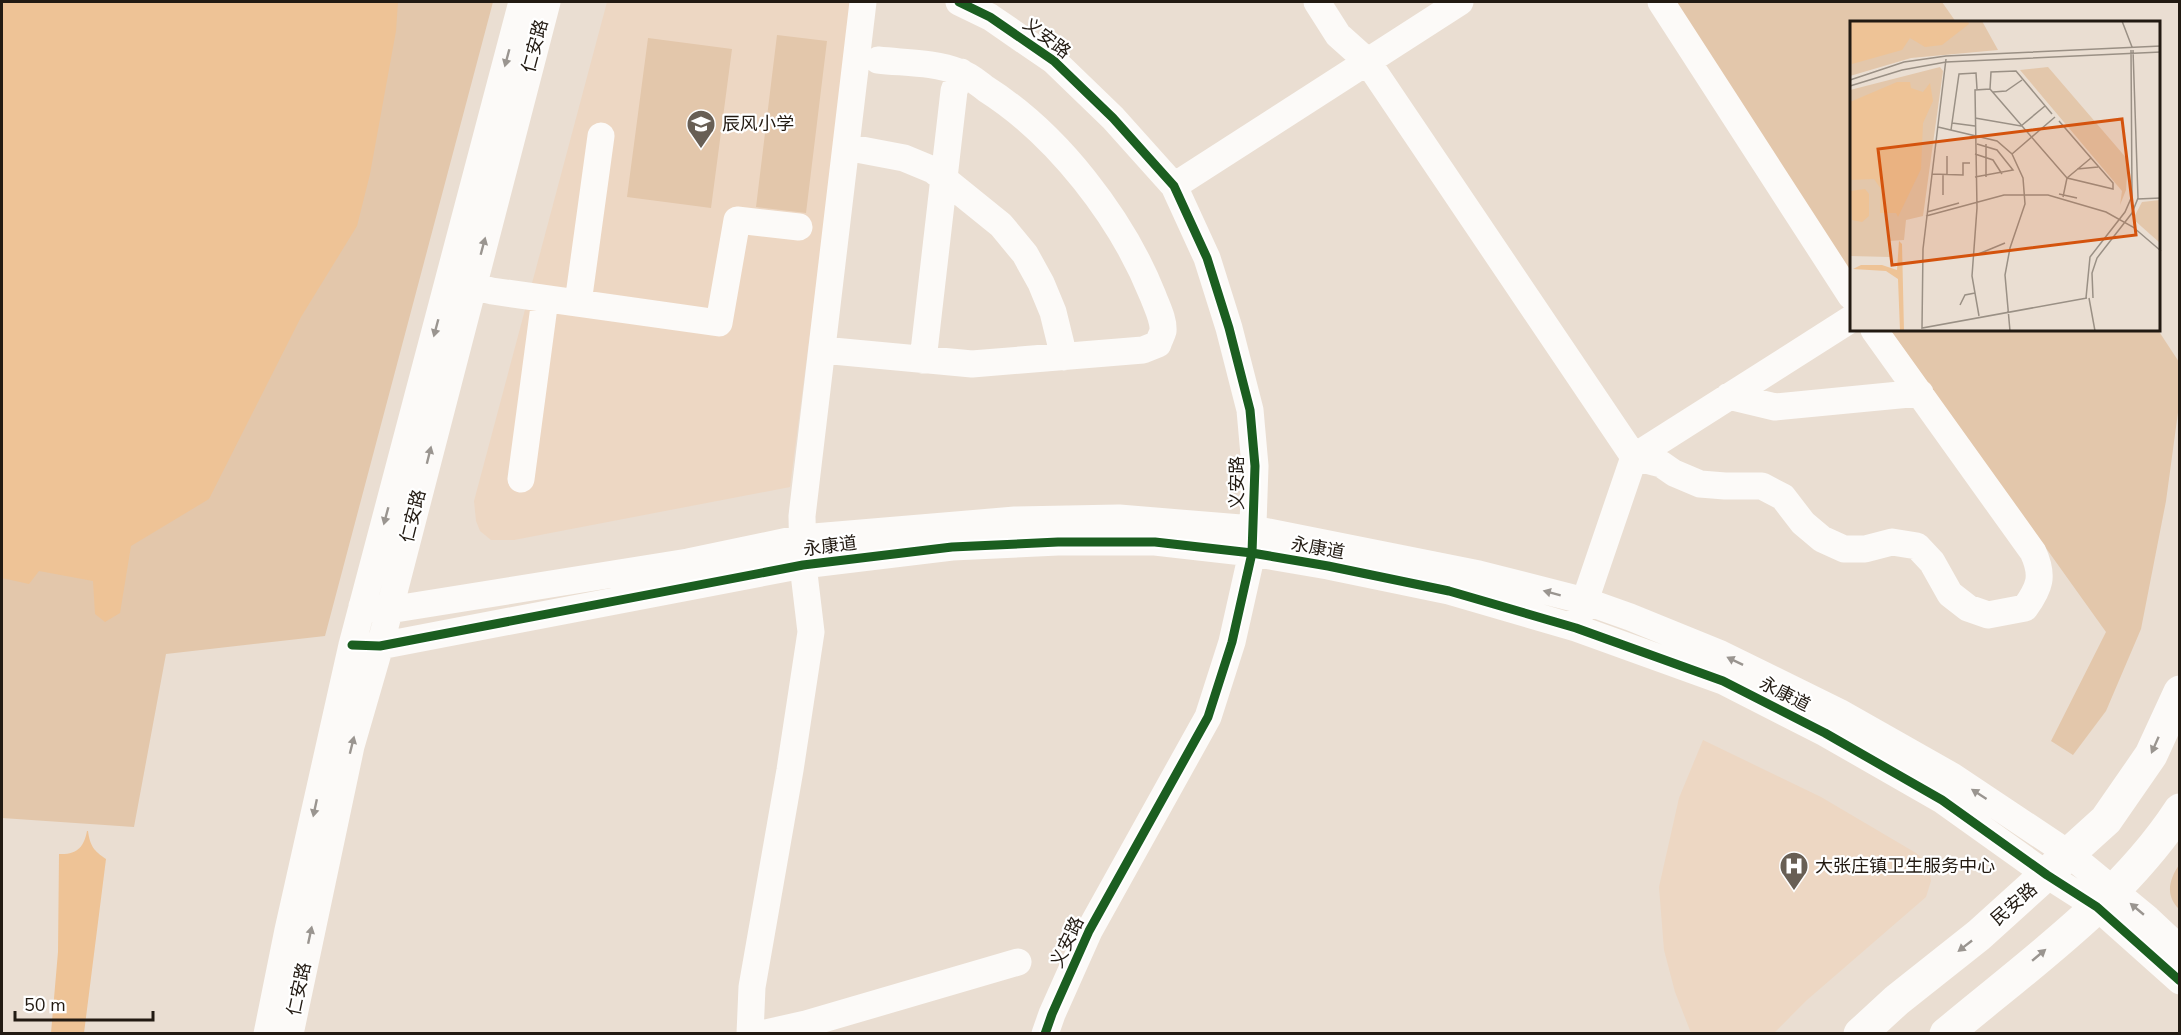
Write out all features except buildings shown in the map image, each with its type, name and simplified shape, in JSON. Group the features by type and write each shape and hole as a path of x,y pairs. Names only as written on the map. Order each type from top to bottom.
{"main road":[{"name":"民安路","path":"1860,1034 1897,1000 1979,935 2106,820 2151,755 2180,692"},
{"path":"1946,1034 2105,898 2163,836 2180,810"}],"street":[{"name":"仁安路","path":"290,1034 351,746 389,609 522,2"},
{"name":"仁安路","path":"267,1034 293,907 362,606 547,2"},
{"path":"750,1034 753,987 811,632 803,565 802,516 863,2"},
{"name":"义安路","path":"959,2 990,17 1054,61 1113,118 1174,186 1207,258 1229,328 1250,410 1255,466 1253,541 1232,642 1208,717 1089,931 1045,1034"},
{"path":"1317,2 1338,35 1367,61 1634,457 1661,464 1674,473 1700,484 1762,486 1783,497 1803,523 1822,539 1844,549 1865,549 1892,542 1917,546 1932,562 1950,594 1968,608 1988,615 2025,608 2034,596 2040,581 2040,568 2033,552 1875,332"},
{"path":"1174,186 1460,2"},
{"path":"1661,2 1850,294"},
{"path":"822,350 972,364 1143,350 1158,344 1163,332 1161,318 1144,274 1131,249 1097,196 1048,140 1003,99 960,72 940,67 878,60"},
{"path":"922,360 954,91 960,72"},
{"path":"578,303 601,136"},
{"path":"846,147 904,158 933,170 1000,225 1025,254 1041,283 1053,312 1064,357"},
{"path":"461,283 492,291 719,323 737,220 799,227"},
{"path":"521,478 545,298"},
{"path":"1576,628 1634,457 1850,320"},
{"path":"1730,396 1775,407 1920,393"},
{"name":"永康道","path":"362,606 389,609 688,562 802,538 1015,520 1119,518 1253,541 1479,574 1585,601 1630,616 1721,654 1839,712 1952,776 2058,864 2105,898 2148,919 2180,949"},
{"name":"永康道","path":"352,645 380,646 803,565 952,547 1058,542 1253,541 1328,566 1449,591 1576,628 1723,681 1826,733 2058,864"},
{"name":"永康道","path":"2105,898 2180,981"},
{"path":"760,1034 806,1024 1018,962"}],"shaded area":[{"path":"2,2 493,2 325,636 166,654 134,827 2,818"},
{"path":"2,2 398,2 396,31 370,174 357,226 301,317 209,499 131,546 120,613 105,622 95,614 93,581 39,571 29,584 2,578"},
{"name":"辰风小学","path":"607,2 853,2 790,487 514,540 491,540 480,531 476,521 474,501"},
{"path":"1674,2 1942,2 1955,21 1850,21 1850,273"},
{"path":"777,35 827,41 806,213 756,207"},
{"path":"648,38 732,49 711,208 627,197"},
{"path":"1891,332 2159,332 2179,362 2179,405 2166,501 2141,629 2106,711 2073,755 2051,741 2106,632"},
{"name":"大张庄镇卫生服务中心","path":"1703,740 1821,797 1916,853 1929,864 1931,881 1926,897 1807,1000 1774,1033 1691,1033 1675,992 1664,950 1659,887 1679,798"},
{"path":"87,831 93,848 106,859 84,1033 51,1033 58,952 59,854 71,853 79,849"},
{"path":"2179,865 2179,909 2172,898 2170,887"}],"cycle path":[{"path":"959,2 990,17 1054,61 1113,118 1174,186 1207,258 1229,328 1250,410 1255,466 1252,553 1232,642 1208,717 1089,931 1045,1034"},
{"path":"352,645 380,646 803,565 952,547 1058,542 1155,542 1252,553 1328,566 1449,591 1576,628 1723,681 1825,733 1942,800 2047,875 2097,907 2180,981"}],"place":[{"name":"辰风小学","path":"701,150"},
{"name":"大张庄镇卫生服务中心","path":"1794,892"}]}
